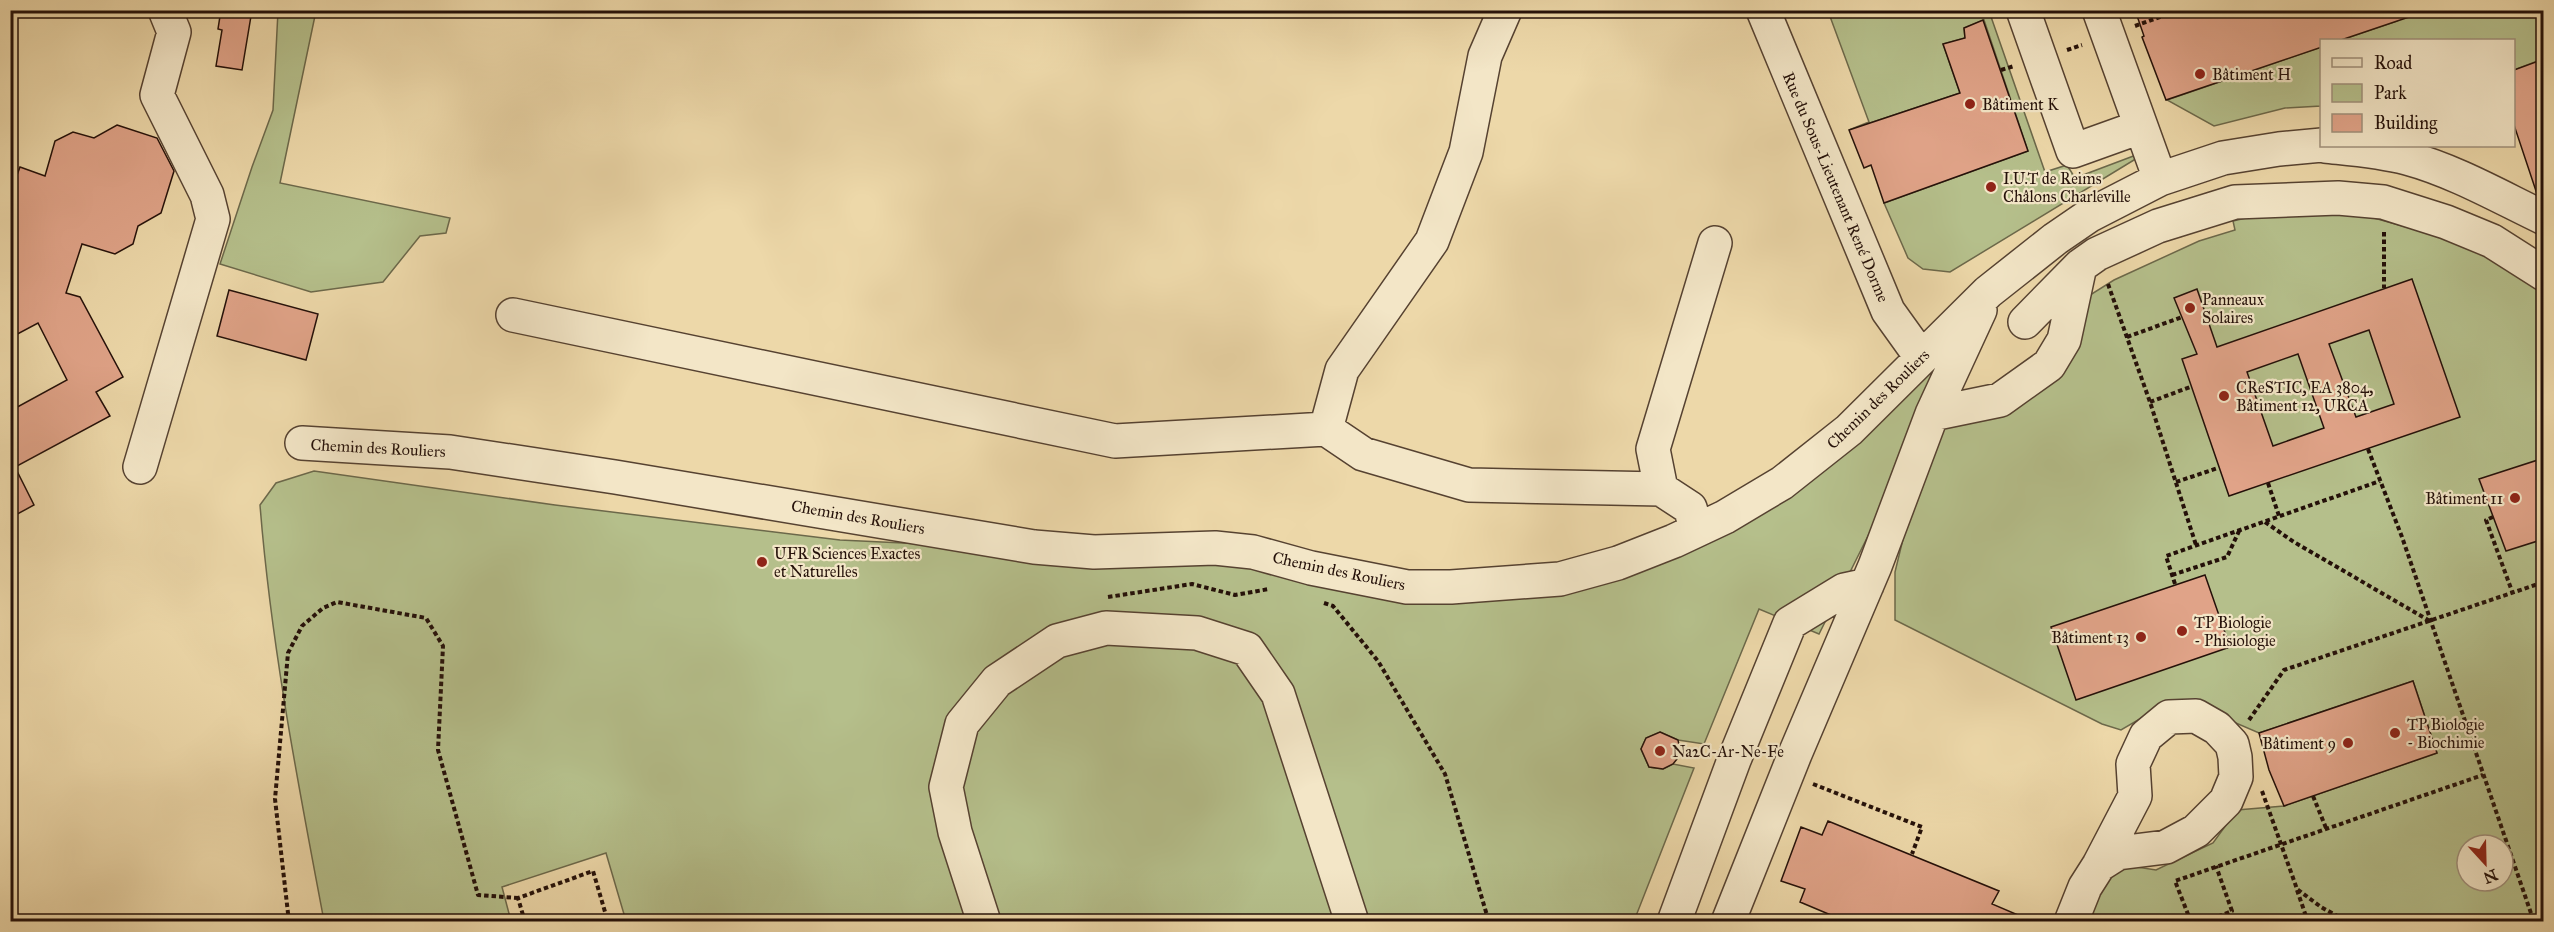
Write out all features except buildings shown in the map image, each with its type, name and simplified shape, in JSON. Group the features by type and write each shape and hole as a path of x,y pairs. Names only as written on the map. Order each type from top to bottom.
{"street":[{"path":"140,467 213,219 207,195 157,95 174,32 165,10"},
{"path":"1326,429 1342,370 1432,242 1466,152 1485,56 1505,10"},
{"name":"Rue du Sous-Lieutenant René Dorme","path":"1763,10 1888,311 1921,357"},
{"path":"2024,10 2073,151 2140,127"},
{"path":"2104,23 2160,178"},
{"name":"Chemin des Rouliers","path":"302,443 450,452 615,477 1034,547 1094,552 1215,548 1253,552 1311,568 1407,587 1451,587 1560,579 1618,563 1697,530 1725,517 1782,483 1850,430 1988,292 2055,238 2090,215 2160,178 2223,158 2320,145"},
{"name":"Chemin des Rouliers","path":"2355,147 2403,150 2544,218"},
{"path":"2025,322 2088,260 2158,226 2235,202 2338,198 2383,202 2424,214 2492,241 2544,274"},
{"path":"1661,489 1653,449 1715,243"},
{"path":"1932,414 2000,400 2049,365 2064,340 2088,260"},
{"path":"1728,921 1787,773 1867,585 1932,414 1988,292"},
{"path":"513,315 1115,441 1326,429 1363,454 1469,485 1661,489 1690,508 1697,530"},
{"path":"1674,921 1734,760 1790,623 1844,590 1867,585"},
{"path":"984,921 955,832 946,787 962,724 998,681 1057,641 1106,628 1197,633 1247,649 1278,694 1352,921"},
{"path":"2071,921 2085,887 2135,796 2133,764 2146,736 2169,717 2196,716 2217,728 2232,744 2236,777 2226,801 2196,831 2166,847 2118,853 2099,865"}],"path":[{"path":"2104,23 2179,10"},
{"path":"2383,202 2384,288"},
{"path":"2088,260 2127,337 2196,545"},
{"path":"2127,337 2182,317"},
{"path":"2150,402 2190,387"},
{"path":"2368,449 2402,537 2534,921"},
{"path":"2176,482 2218,468"},
{"path":"2175,584 2166,556 2380,481"},
{"path":"2268,483 2279,516"},
{"path":"2493,517 2486,520 2513,594"},
{"path":"2264,521 2294,542 2429,621"},
{"path":"2172,576 2227,557 2241,528"},
{"path":"2232,744 2284,670 2544,582"},
{"path":"1102,598 1192,584 1235,595 1274,588"},
{"path":"289,921 276,799 288,653 302,627 323,608 338,602 426,618 442,646 438,750 478,895 518,898 593,871 608,921"},
{"path":"1323,603 1333,606 1378,661 1445,774 1489,921"},
{"path":"1787,773 1922,827 1912,854"},
{"path":"2191,921 2175,881 2279,843 2483,775"},
{"path":"2260,784 2308,921"},
{"path":"2313,796 2326,828"},
{"path":"2204,921 2232,911 2216,866"},
{"path":"2297,889 2321,907 2348,921"},
{"path":"518,898 525,921"}],"green space":[{"path":"278,11 316,11 280,183 450,218 446,233 420,236 383,282 311,292 220,264 273,110"},
{"path":"1828,11 1989,11 2045,172 2067,165 2075,178 2152,149 1950,272 1923,269 1908,258 1884,203 2028,151 1984,20 1964,28 1965,38 1943,44 1960,93 1849,130 1869,122"},
{"path":"2393,11 2543,11 2543,59 2515,70 2515,39 2344,39 2397,21"},
{"path":"2320,47 2320,106 2285,108 2214,126 2167,100"},
{"path":"2276,211 2356,213 2453,240 2543,285 2543,921 2086,921 2111,863 2156,870 2213,843 2237,810 2284,806 2437,753 2413,681 2259,733 2229,720 2155,710 2121,730 2102,724 1895,620 1895,572 1912,502 1946,425 1997,410 2082,300 2114,280 2199,241 2235,230 2233,221"},
{"path":"1965,305 1891,490 1819,634 1759,609 1704,744 1678,740 1660,732 1646,738 1641,749 1649,767 1663,769 1673,764 1694,768 1634,921 626,921 606,853 502,887 511,921 324,921 286,714 265,557 260,505 276,483 314,471 555,505 840,540 1094,552 1333,572 1560,579 1816,456"}],"place":[{"name":"Bâtiment H","path":"2200,74"},
{"name":"Bâtiment K","path":"1970,104"},
{"name":"I.U.T de Reims Châlons Charleville","path":"1991,187"},
{"name":"Panneaux Solaires","path":"2190,308"},
{"name":"CReSTIC, EA 3804, Bâtiment 12, URCA","path":"2224,396"},
{"name":"Bâtiment 11","path":"2515,498"},
{"name":"UFR Sciences Exactes et Naturelles","path":"762,562"},
{"name":"TP Biologie - Phisiologie","path":"2182,631"},
{"name":"Bâtiment 13","path":"2141,637"},
{"name":"TP Biologie - Biochimie","path":"2395,733"},
{"name":"Bâtiment 9","path":"2348,743"},
{"name":"Na2C-Ar-Ne-Fe","path":"1660,751"}]}
